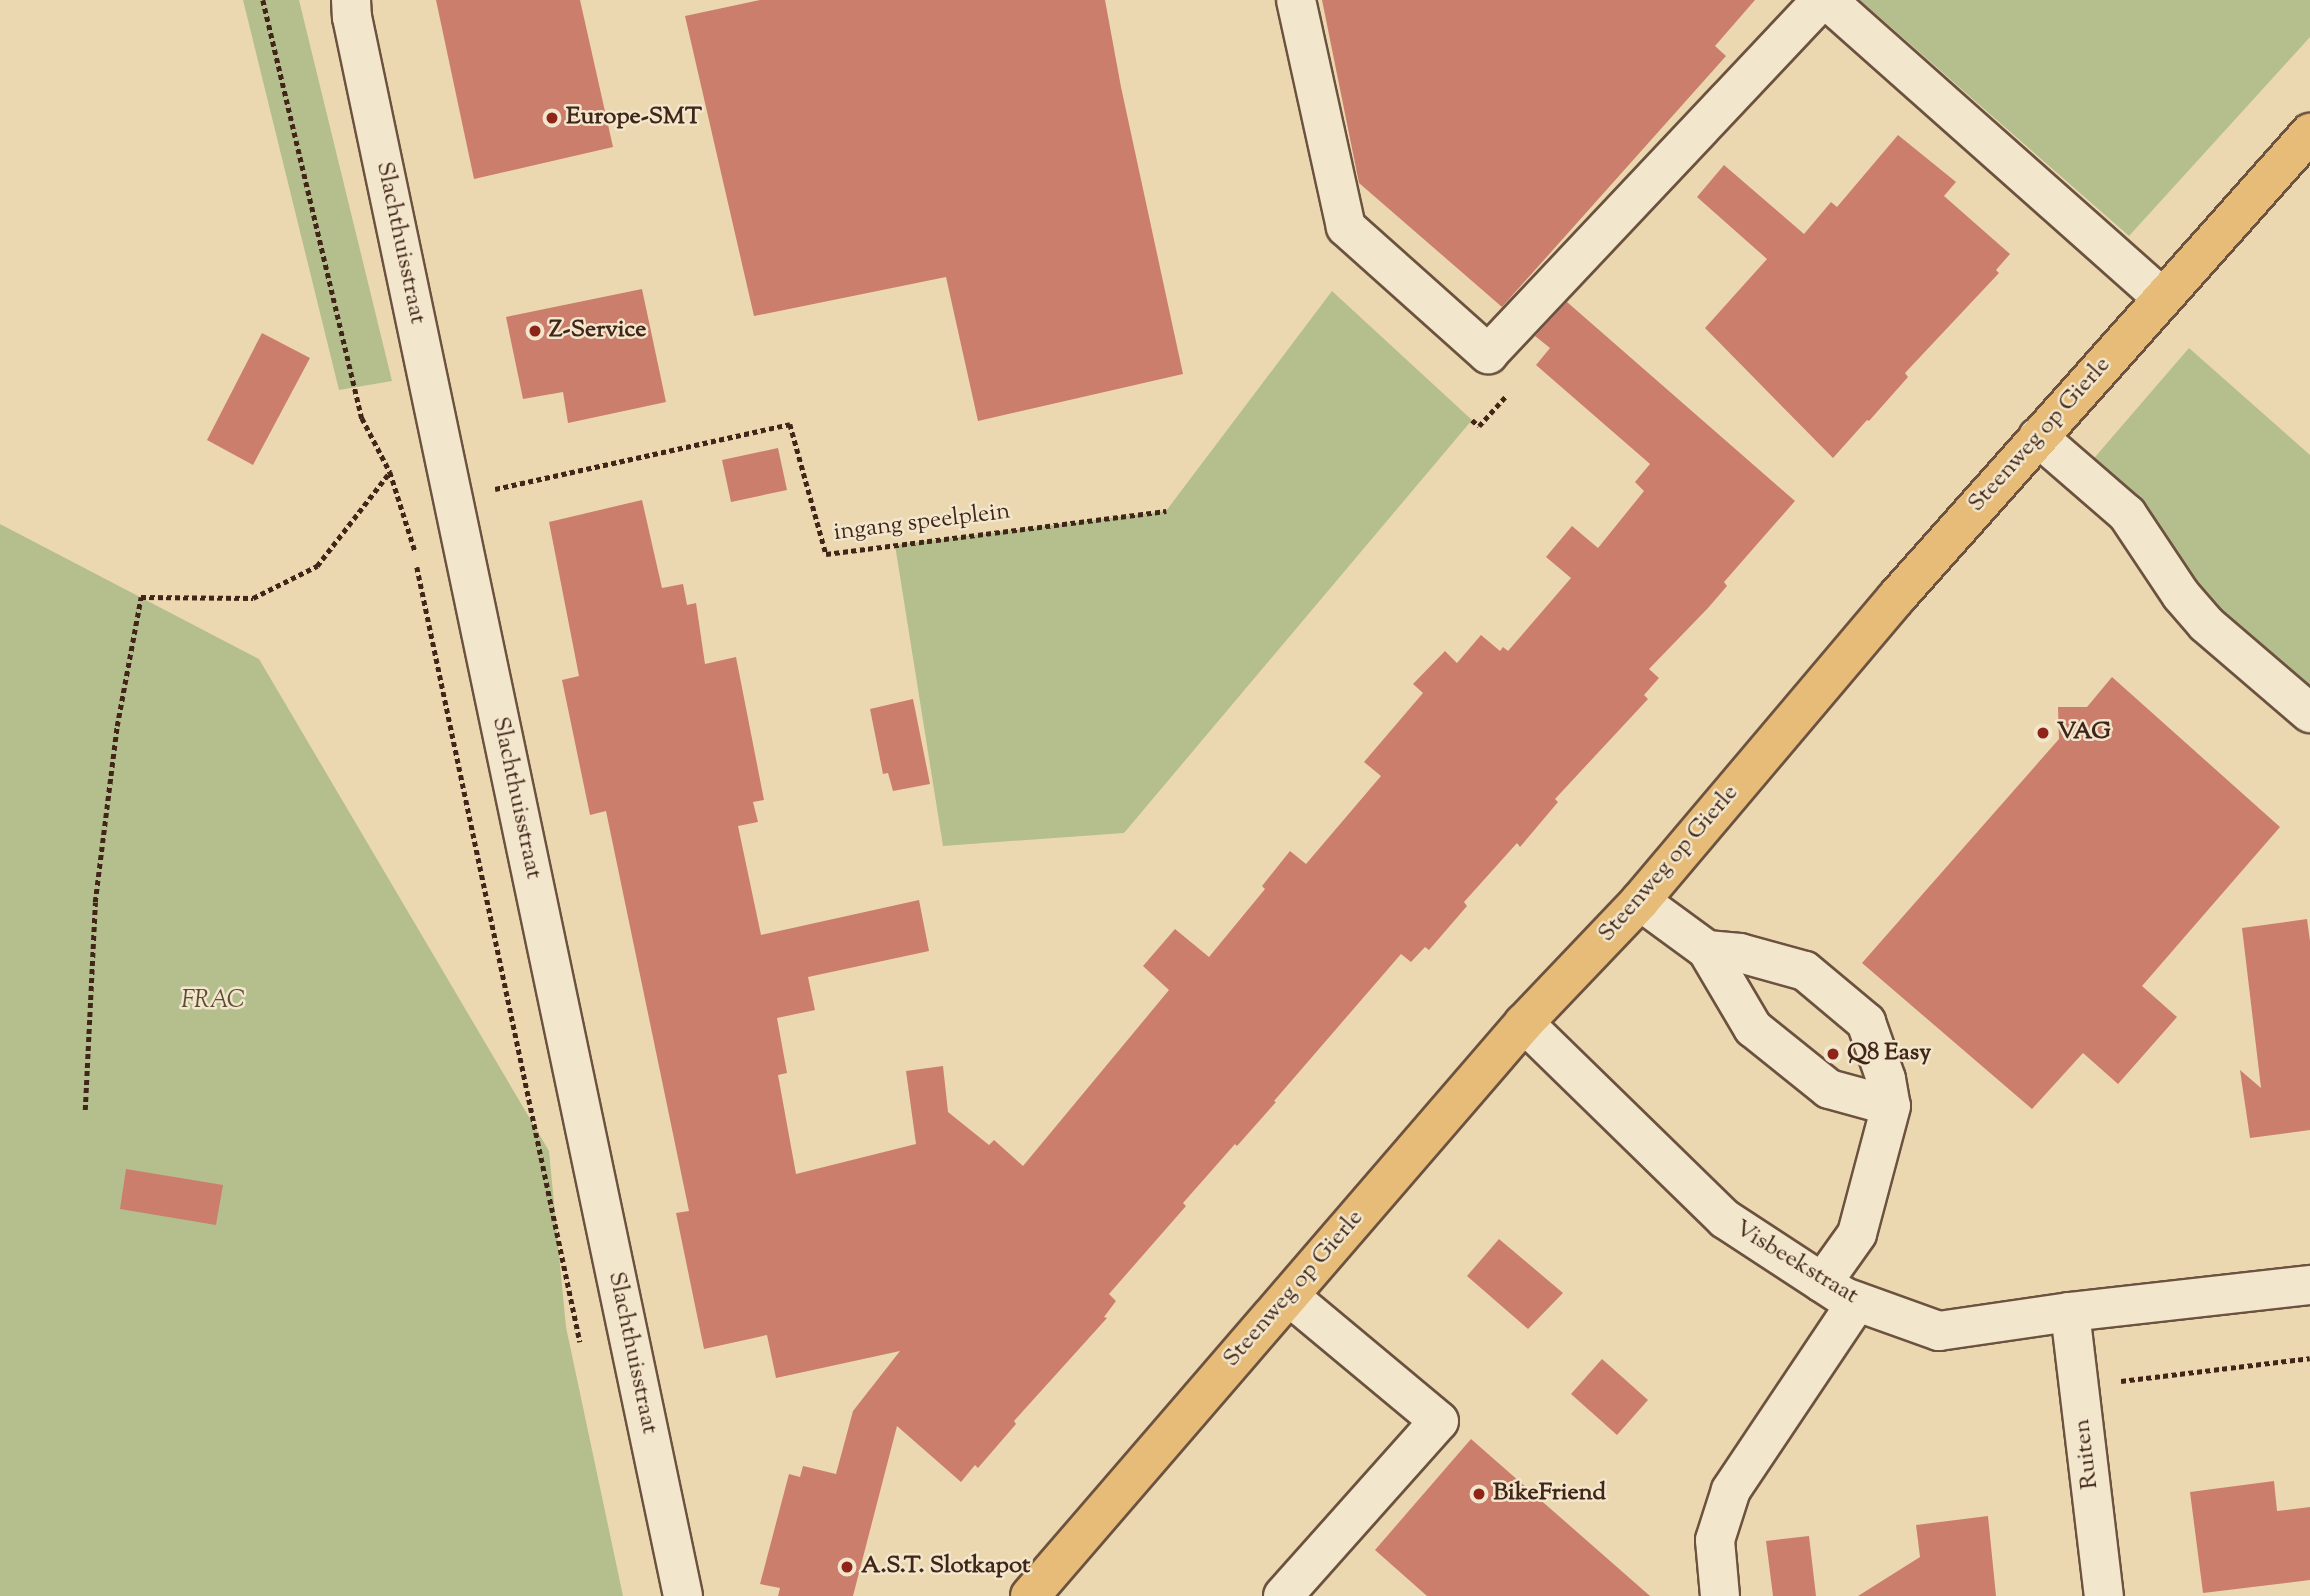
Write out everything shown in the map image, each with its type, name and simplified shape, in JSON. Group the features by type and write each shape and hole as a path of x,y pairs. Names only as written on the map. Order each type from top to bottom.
{"main road":[{"name":"Steenweg op Gierle","path":"1030,1596 1524,1023 1640,901 1896,598 2310,133"}],"street":[{"name":"Slachthuisstraat","path":"351,0 352,17 683,1596"},
{"path":"1296,0 1346,227 1488,354 1822,0"},
{"path":"1827,0 2162,297"},
{"path":"2038,437 2127,514 2180,594 2206,624 2310,713"},
{"path":"1640,901 1707,950 1753,1028 1829,1090 1891,1106"},
{"path":"1707,950 1740,953 1805,971 1866,1022 1886,1079 1891,1106 1857,1234 1822,1283"},
{"name":"Visbeekstraat","path":"1524,1023 1725,1219 1822,1283 1857,1302 1939,1331 2070,1312 2310,1285"},
{"path":"1283,1596 1439,1422 1289,1296"},
{"path":"1720,1596 1715,1540 1731,1490 1857,1302"},
{"name":"Ruiten","path":"2070,1312 2104,1596"}],"path":[{"path":"263,0 362,418 390,472 415,551 582,1352"},
{"path":"1472,420 1479,426 1506,395"},
{"name":"ingang speelplein","path":"454,498 790,424 826,554 1166,511"},
{"path":"85,1110 95,902 117,726 141,597 253,598 317,566 390,472"},
{"path":"2079,1386 2310,1358"}],"green space":[{"path":"243,0 299,0 392,381 339,390"},
{"path":"1860,0 2310,0 2310,37 2129,236"},
{"path":"1332,291 1472,420 1124,833 943,846 895,545 1166,511"},
{"path":"2189,348 2310,455 2310,695 2203,601 2089,464"},
{"name":"FRAC","path":"0,524 259,659 549,1151 566,1327 623,1596 0,1596"}],"building":[{"path":"436,0 580,0 613,147 474,179"},
{"path":"760,0 1105,0 1183,374 978,421 946,277 754,316 685,16"},
{"path":"1322,0 1755,0 1715,46 1726,56 1502,307 1359,183"},
{"path":"1898,135 1956,182 1944,196 2010,254 1996,270 1999,273 1905,373 1908,377 1833,458 1705,328 1767,259 1697,197 1724,165 1804,234 1831,202 1837,207"},
{"path":"642,289 666,402 568,423 563,392 523,399 506,317"},
{"path":"1567,302 1795,501 1724,582 1727,586 1708,608 1649,669 1659,678 1644,695 1648,699 1555,799 1558,802 1520,847 1517,843 1464,902 1467,906 1429,950 1425,947 1411,962 1401,954 1274,1101 1276,1102 1183,1203 1186,1206 1109,1294 1116,1301 1104,1317 1107,1318 1014,1421 1016,1424 978,1468 975,1465 961,1482 897,1426 853,1596 778,1596 780,1588 760,1584 789,1474 800,1477 803,1466 836,1474 853,1411 900,1351 776,1378 767,1335 704,1349 676,1213 689,1211 606,811 590,815 562,680 579,676 549,522 642,500 662,588 683,584 687,605 696,603 705,664 736,657 764,800 753,802 758,822 738,826 761,935 919,900 929,951 808,977 815,1010 777,1018 787,1073 778,1075 796,1174 916,1144 906,1071 943,1066 948,1112 989,1145 994,1140 1023,1166 1169,990 1143,966 1175,929 1209,957 1265,889 1262,886 1290,851 1306,864 1381,776 1364,762 1423,693 1413,684 1445,651 1457,663 1481,635 1500,651 1503,647 1508,651 1571,578 1546,557 1572,526 1598,548 1644,491 1635,482 1650,464 1536,365 1550,348 1535,336"},
{"path":"262,333 310,358 253,465 207,440"},
{"path":"778,448 787,490 731,502 722,460"},
{"path":"2112,677 2280,827 2142,986 2177,1017 2118,1084 2083,1053 2032,1109 1862,963 2059,739 2058,707 2087,707"},
{"path":"913,699 930,784 893,791 888,773 883,774 870,709"},
{"path":"2307,919 2310,941 2310,1130 2250,1138 2240,1070 2261,1088 2242,928"},
{"path":"126,1169 223,1185 216,1225 120,1209"},
{"path":"1499,1239 1563,1293 1528,1329 1467,1276"},
{"path":"1602,1359 1648,1400 1617,1435 1571,1394"},
{"name":"BikeFriend","path":"1471,1439 1650,1596 1427,1596 1375,1550"},
{"path":"2274,1481 2277,1511 2310,1507 2310,1580 2203,1593 2190,1492"},
{"path":"1988,1516 1996,1596 1858,1596 1920,1557 1916,1525"},
{"path":"1809,1536 1816,1596 1773,1596 1766,1541"}],"place":[{"name":"Europe-SMT","path":"552,118"},
{"name":"Z-Service","path":"535,331"},
{"name":"VAG","path":"2043,733"},
{"name":"Q8 Easy","path":"1833,1054"},
{"name":"BikeFriend","path":"1479,1494"},
{"name":"A.S.T. Slotkapot","path":"847,1567"}]}
